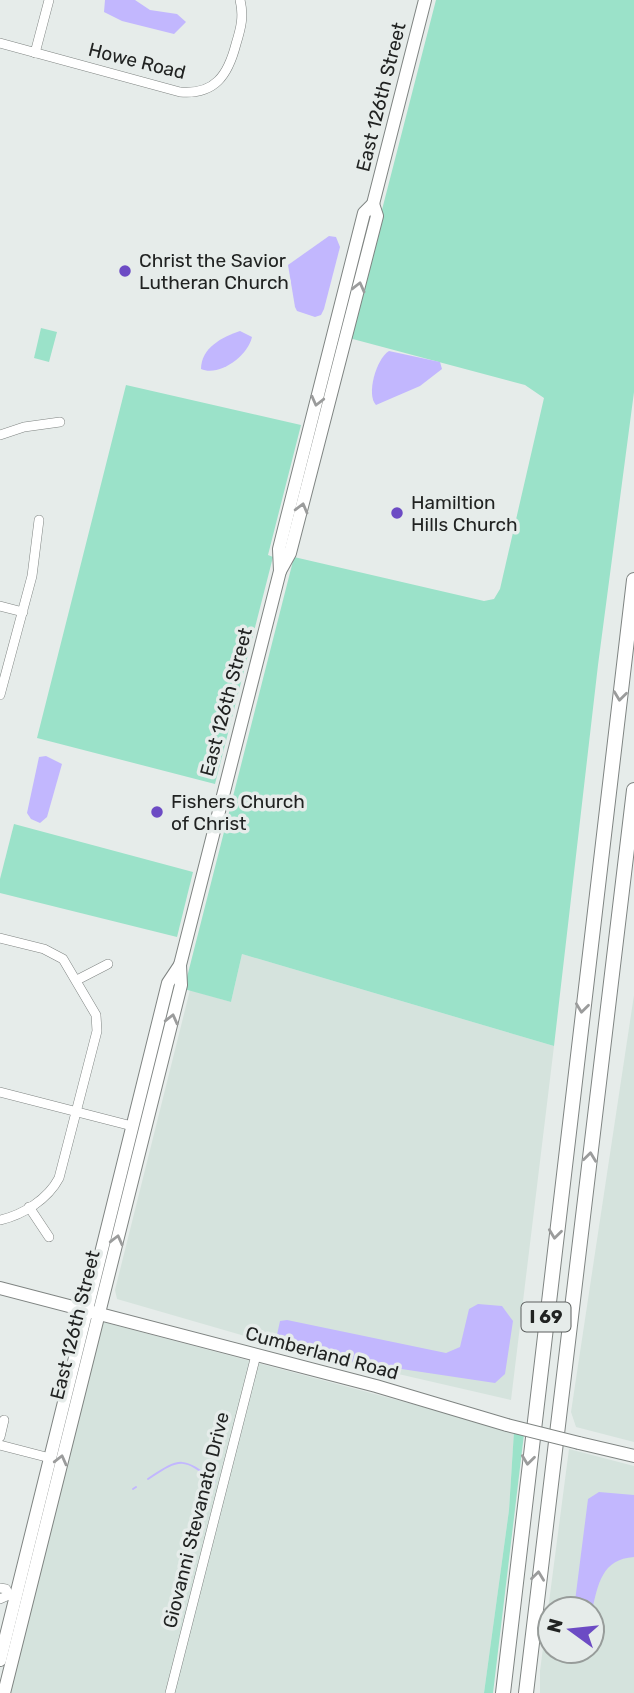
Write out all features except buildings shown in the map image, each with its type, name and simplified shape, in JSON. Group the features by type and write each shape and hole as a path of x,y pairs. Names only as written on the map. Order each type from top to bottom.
{"highway":[{"name":"I 69","path":"503,1693 634,580"},
{"name":"I 69","path":"526,1693 634,790"}],"main road":[{"name":"East 126th Street","path":"4,1693 13,1598 181,985 180,965 280,571 290,553 371,240 377,216 373,204 425,0"},
{"name":"East 126th Street","path":"0,1660 13,1598 92,1311 132,1126 168,983 180,965"},
{"name":"Cumberland Road","path":"0,1288 256,1355 507,1425 634,1456"}],"street":[{"path":"35,53 49,0"},
{"name":"Howe Road","path":"0,43 180,92 202,91 217,83 230,68 243,19 240,0"},
{"path":"0,435 24,427 60,422"},
{"path":"0,695 32,576 39,520"},
{"path":"0,606 23,612"},
{"path":"0,938 58,955 78,980 97,1023 59,1178 49,1194 29,1207 0,1220"},
{"path":"78,980 108,964"},
{"path":"0,1092 132,1126"},
{"path":"29,1207 49,1237"},
{"name":"Giovanni Stevanato Drive","path":"170,1693 256,1355"},
{"path":"0,1437 4,1420"},
{"path":"0,1445 50,1458"},
{"path":"0,1588 6,1589 13,1598"}],"shaded area":[{"path":"105,0 135,0 150,10 177,14 186,22 174,34 122,21 104,12"},
{"path":"329,236 336,237 340,247 324,309 321,315 315,317 297,311 288,265"},
{"path":"240,331 252,337 239,358 216,370 201,369 205,355 214,344"},
{"path":"389,351 440,362 442,369 420,386 376,405 372,393 374,377 380,361"},
{"path":"46,756 62,764 47,817 40,823 31,819 27,813 39,757"},
{"path":"242,954 554,1046 511,1400 290,1349 117,1299 115,1290 190,990 231,1002"},
{"path":"634,995 634,1442 576,1427 571,1412"},
{"path":"478,1304 502,1306 513,1321 505,1374 495,1383 288,1352 275,1344 280,1321 287,1320 446,1353 460,1347 469,1309"},
{"path":"103,1322 514,1431 509,1510 484,1693 7,1693 97,1330"},
{"path":"569,1449 634,1466 634,1693 540,1693 541,1665 606,1665 606,1595 550,1595"},
{"path":"599,1492 634,1495 634,1557 615,1562 608,1568 599,1583 596,1595 576,1595 588,1499"}],"green space":[{"path":"436,0 634,0 634,392 598,665 554,1046 242,954 231,1002 184,989 294,557 484,601 494,599 500,589 544,398 525,385 349,338"},
{"path":"41,328 57,332 49,362 34,358"},
{"path":"126,385 301,425 268,555 273,557 215,784 37,738"},
{"path":"14,824 193,872 177,937 0,893 0,879"},
{"path":"514,1431 524,1434 493,1693 484,1693 509,1510"}],"waterway":[{"path":"148,1479 168,1467 182,1463 196,1468 215,1482"}],"place":[{"name":"Christ the Savior Lutheran Church","path":"125,271"},
{"name":"Hamiltion Hills Church","path":"397,513"},
{"name":"Fishers Church of Christ","path":"157,812"}]}
